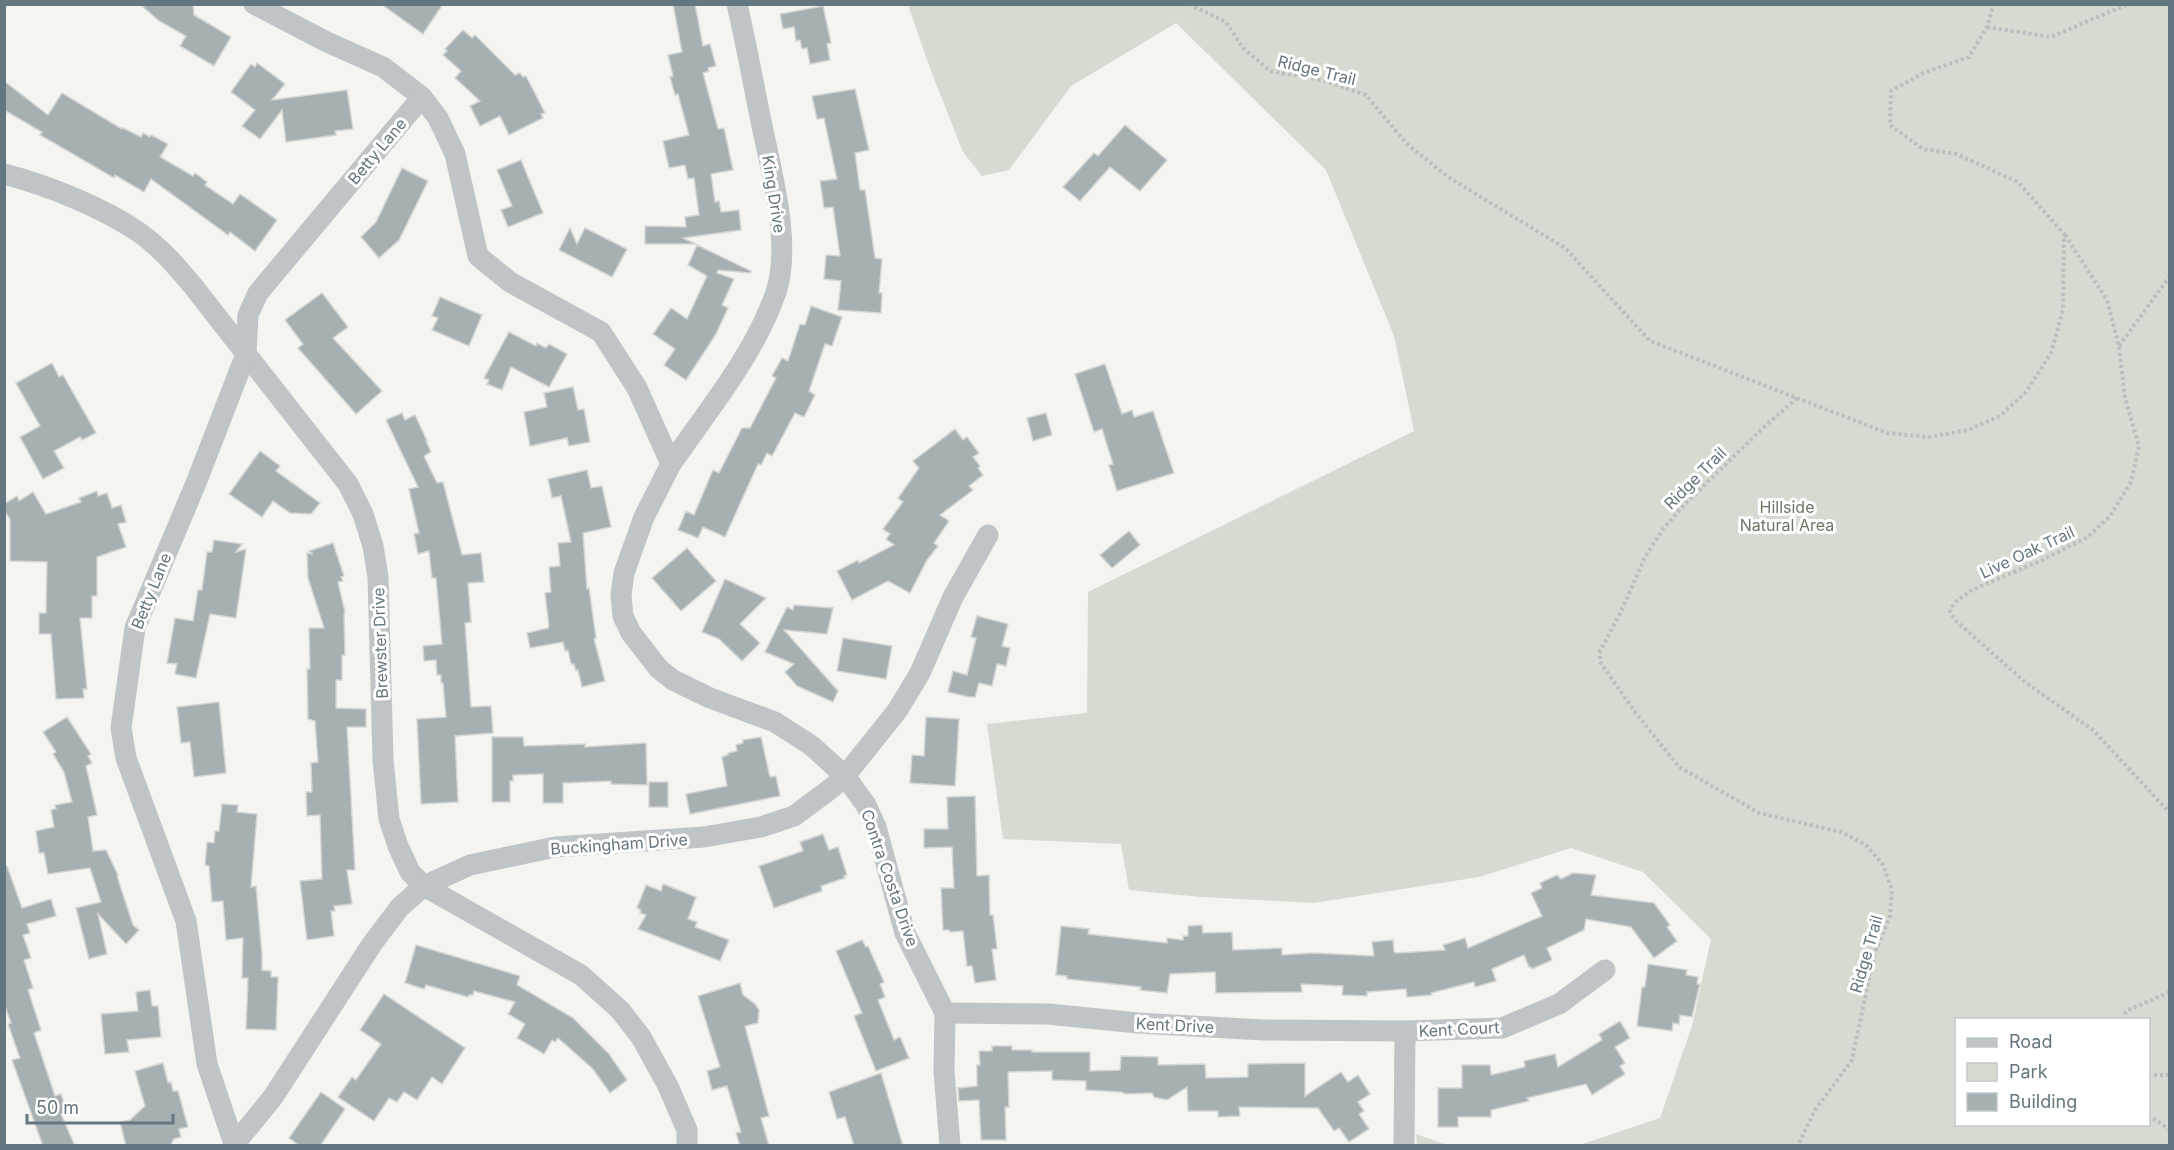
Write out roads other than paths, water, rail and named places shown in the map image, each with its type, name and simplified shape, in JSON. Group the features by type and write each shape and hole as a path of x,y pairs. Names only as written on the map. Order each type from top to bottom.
{"street":[{"path":"254,4 327,42 383,67 422,97 438,118 455,154 478,256 510,282 601,332 637,388 671,464"},
{"name":"King Drive","path":"671,464 744,357 762,326 777,290 782,247 779,209 737,4"},
{"name":"Betty Lane","path":"234,1144 207,1064 186,921 126,758 121,728 135,628 196,483 246,354 248,315 258,293 422,97"},
{"name":"Brewster Drive","path":"4,174 109,214 141,234 168,258 193,286 348,484 363,514 378,577 383,760 389,819 410,872 424,886 581,975 620,1010 641,1037 668,1086 687,1130 687,1146"},
{"name":"Contra Costa Drive","path":"671,464 644,517 624,573 621,595 623,615 631,633 659,669 673,680 710,698 776,722 812,746 845,776 866,806 876,827 905,933 945,1013 944,1071 950,1146"},
{"name":"Buckingham Drive","path":"234,1144 273,1097 372,944 399,908 424,886 470,865 555,846 704,837 760,827 794,816 825,794 845,776 897,711 920,673 953,597 988,535"},
{"name":"Kent Court","path":"1405,1031 1502,1028 1559,1004 1605,970"},
{"name":"Kent Drive","path":"945,1013 1048,1014 1138,1023 1264,1030 1405,1031"},
{"path":"1404,1146 1405,1031"}],"park label":[{"name":"Hillside Natural Area","path":"1787,516"}]}
